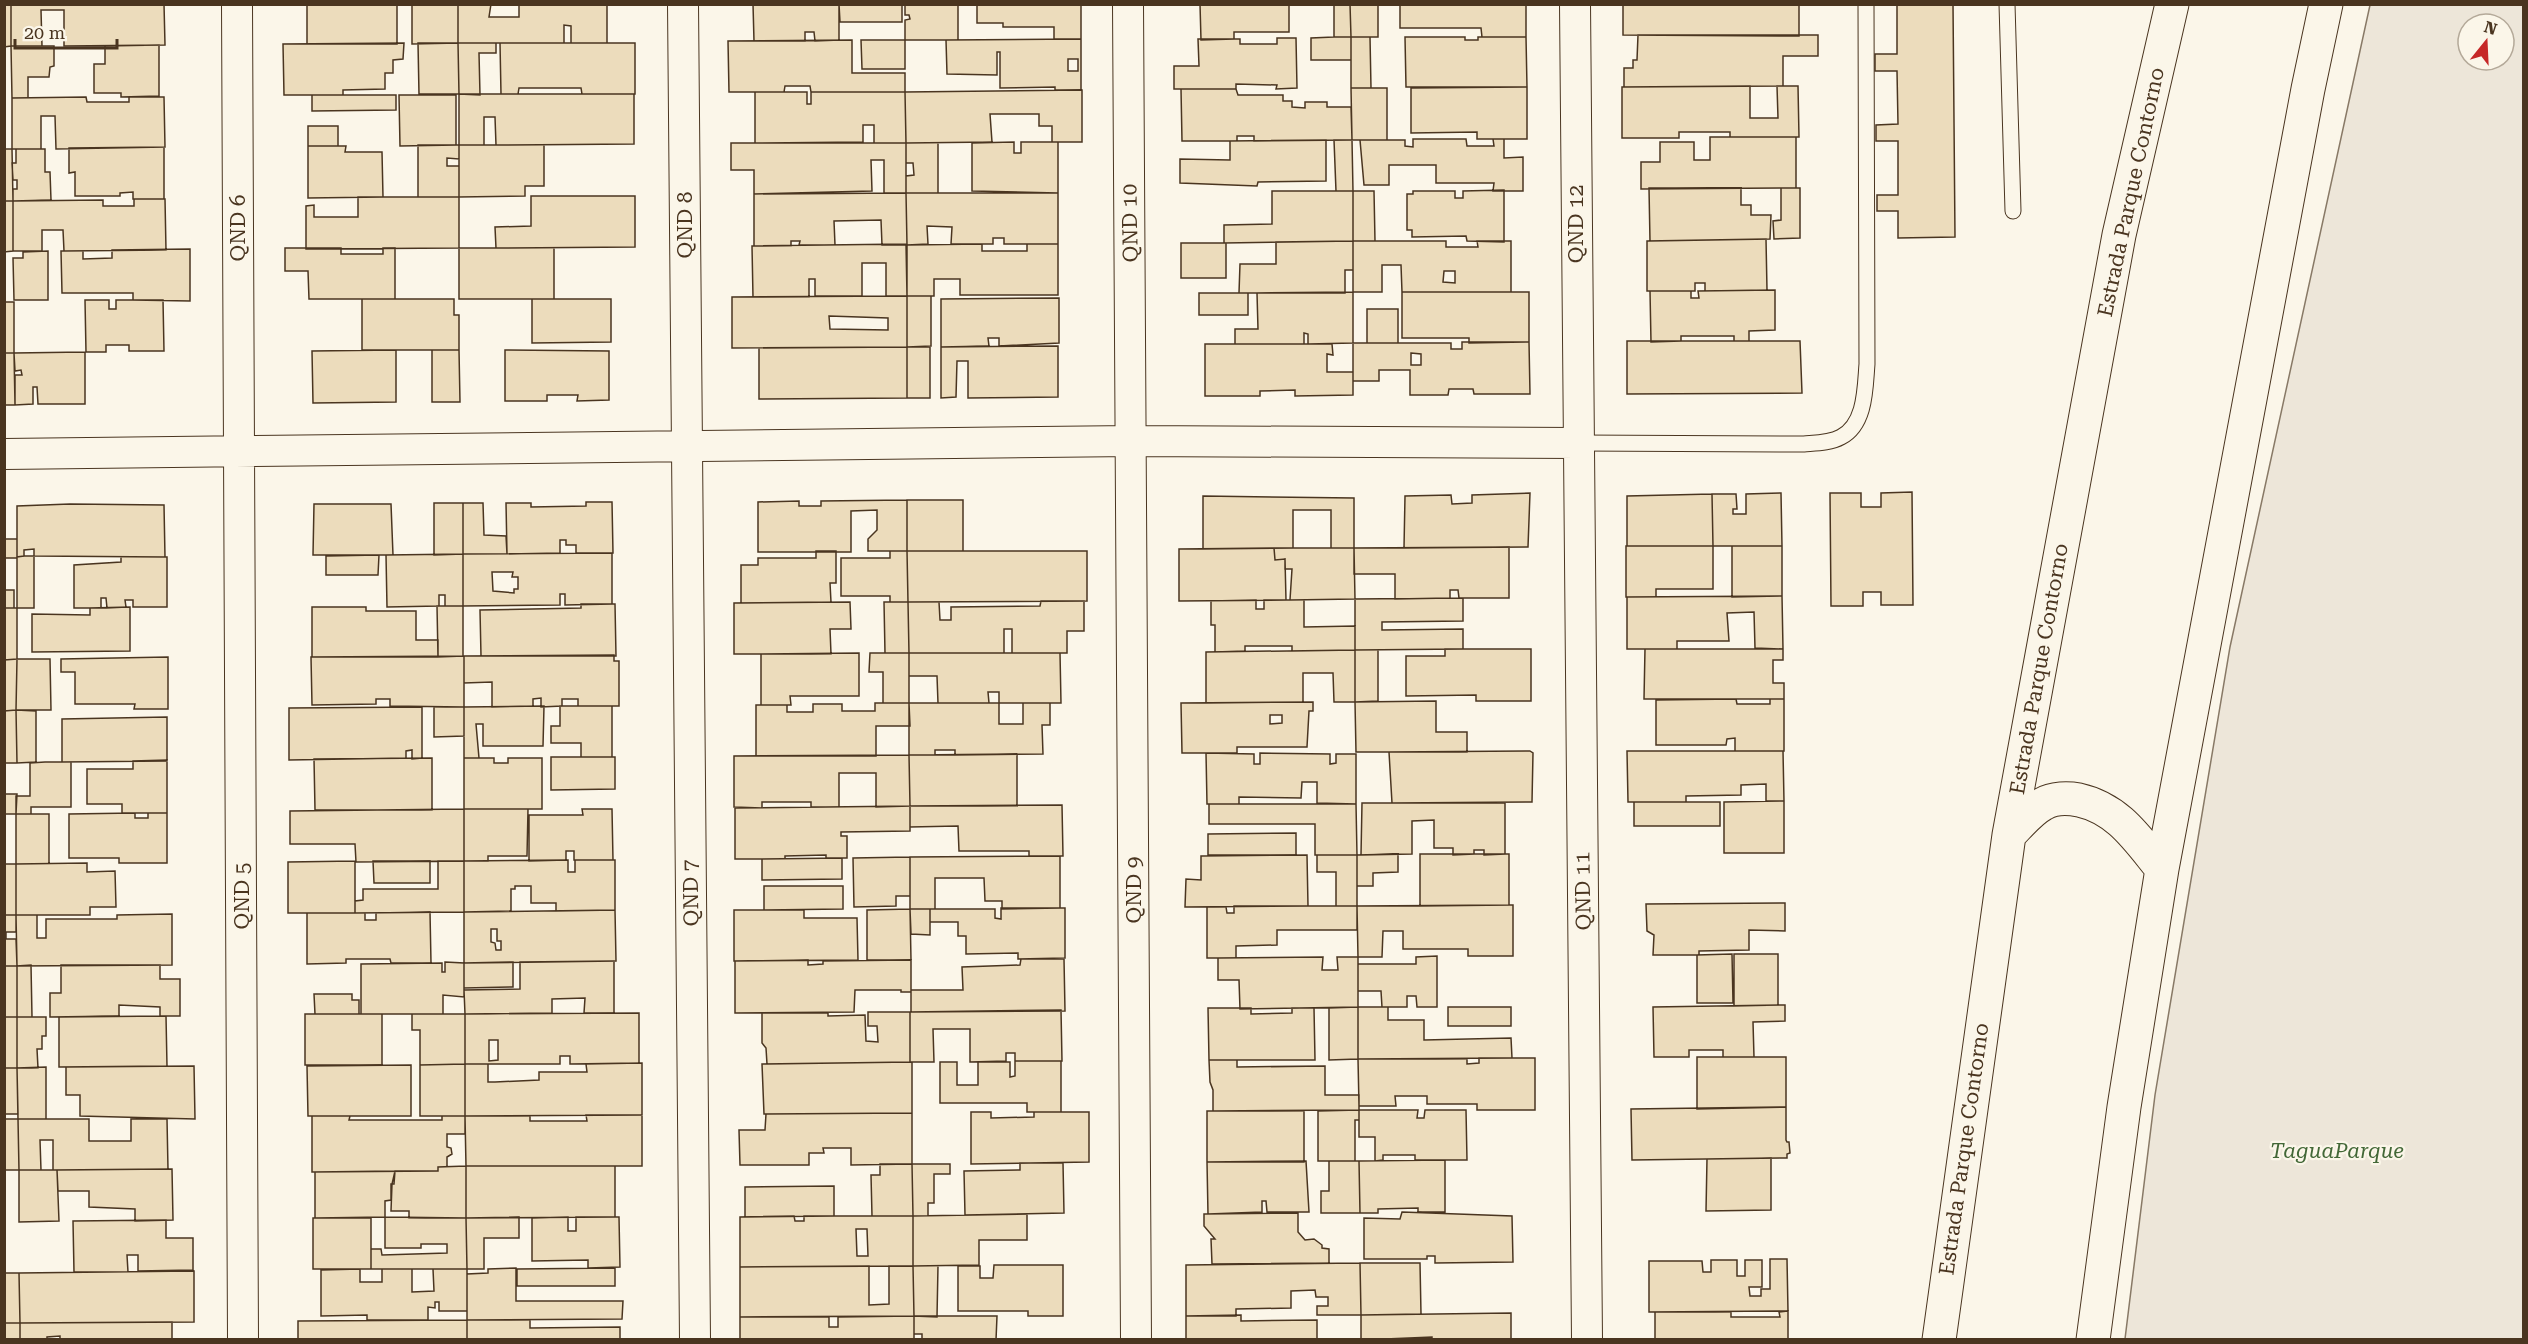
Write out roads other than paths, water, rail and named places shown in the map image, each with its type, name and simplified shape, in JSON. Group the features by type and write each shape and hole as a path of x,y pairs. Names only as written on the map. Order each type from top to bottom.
{"highway":[{"name":"Estrada Parque Contorno","path":"1939,1340 2009,835 2119,235 2172,4"},
{"path":"2093,1340 2124,1107 2162,870 2308,89 2326,4"},
{"path":"2009,835 2043,804 2057,800 2080,801 2103,808 2114,815 2129,829 2162,870"}],"street":[{"name":"QND 6","path":"237,4 240,452"},
{"name":"QND 8","path":"683,4 686,446"},
{"name":"QND 10","path":"1128,4 1132,441"},
{"name":"QND 12","path":"1575,4 1578,443"},
{"path":"4,454 1132,441 1578,443"},
{"name":"QND 9","path":"1132,441 1136,1340"},
{"name":"QND 11","path":"1578,443 1587,1340"},
{"name":"QND 7","path":"686,446 695,1340"},
{"name":"QND 5","path":"240,452 243,1340"}],"lane":[{"path":"1578,443 1804,444 1839,438 1853,426 1863,405 1867,364 1866,4"},
{"path":"2007,4 2013,212"}],"park label":[{"name":"TaguaParque","path":"2337,1151"}]}
